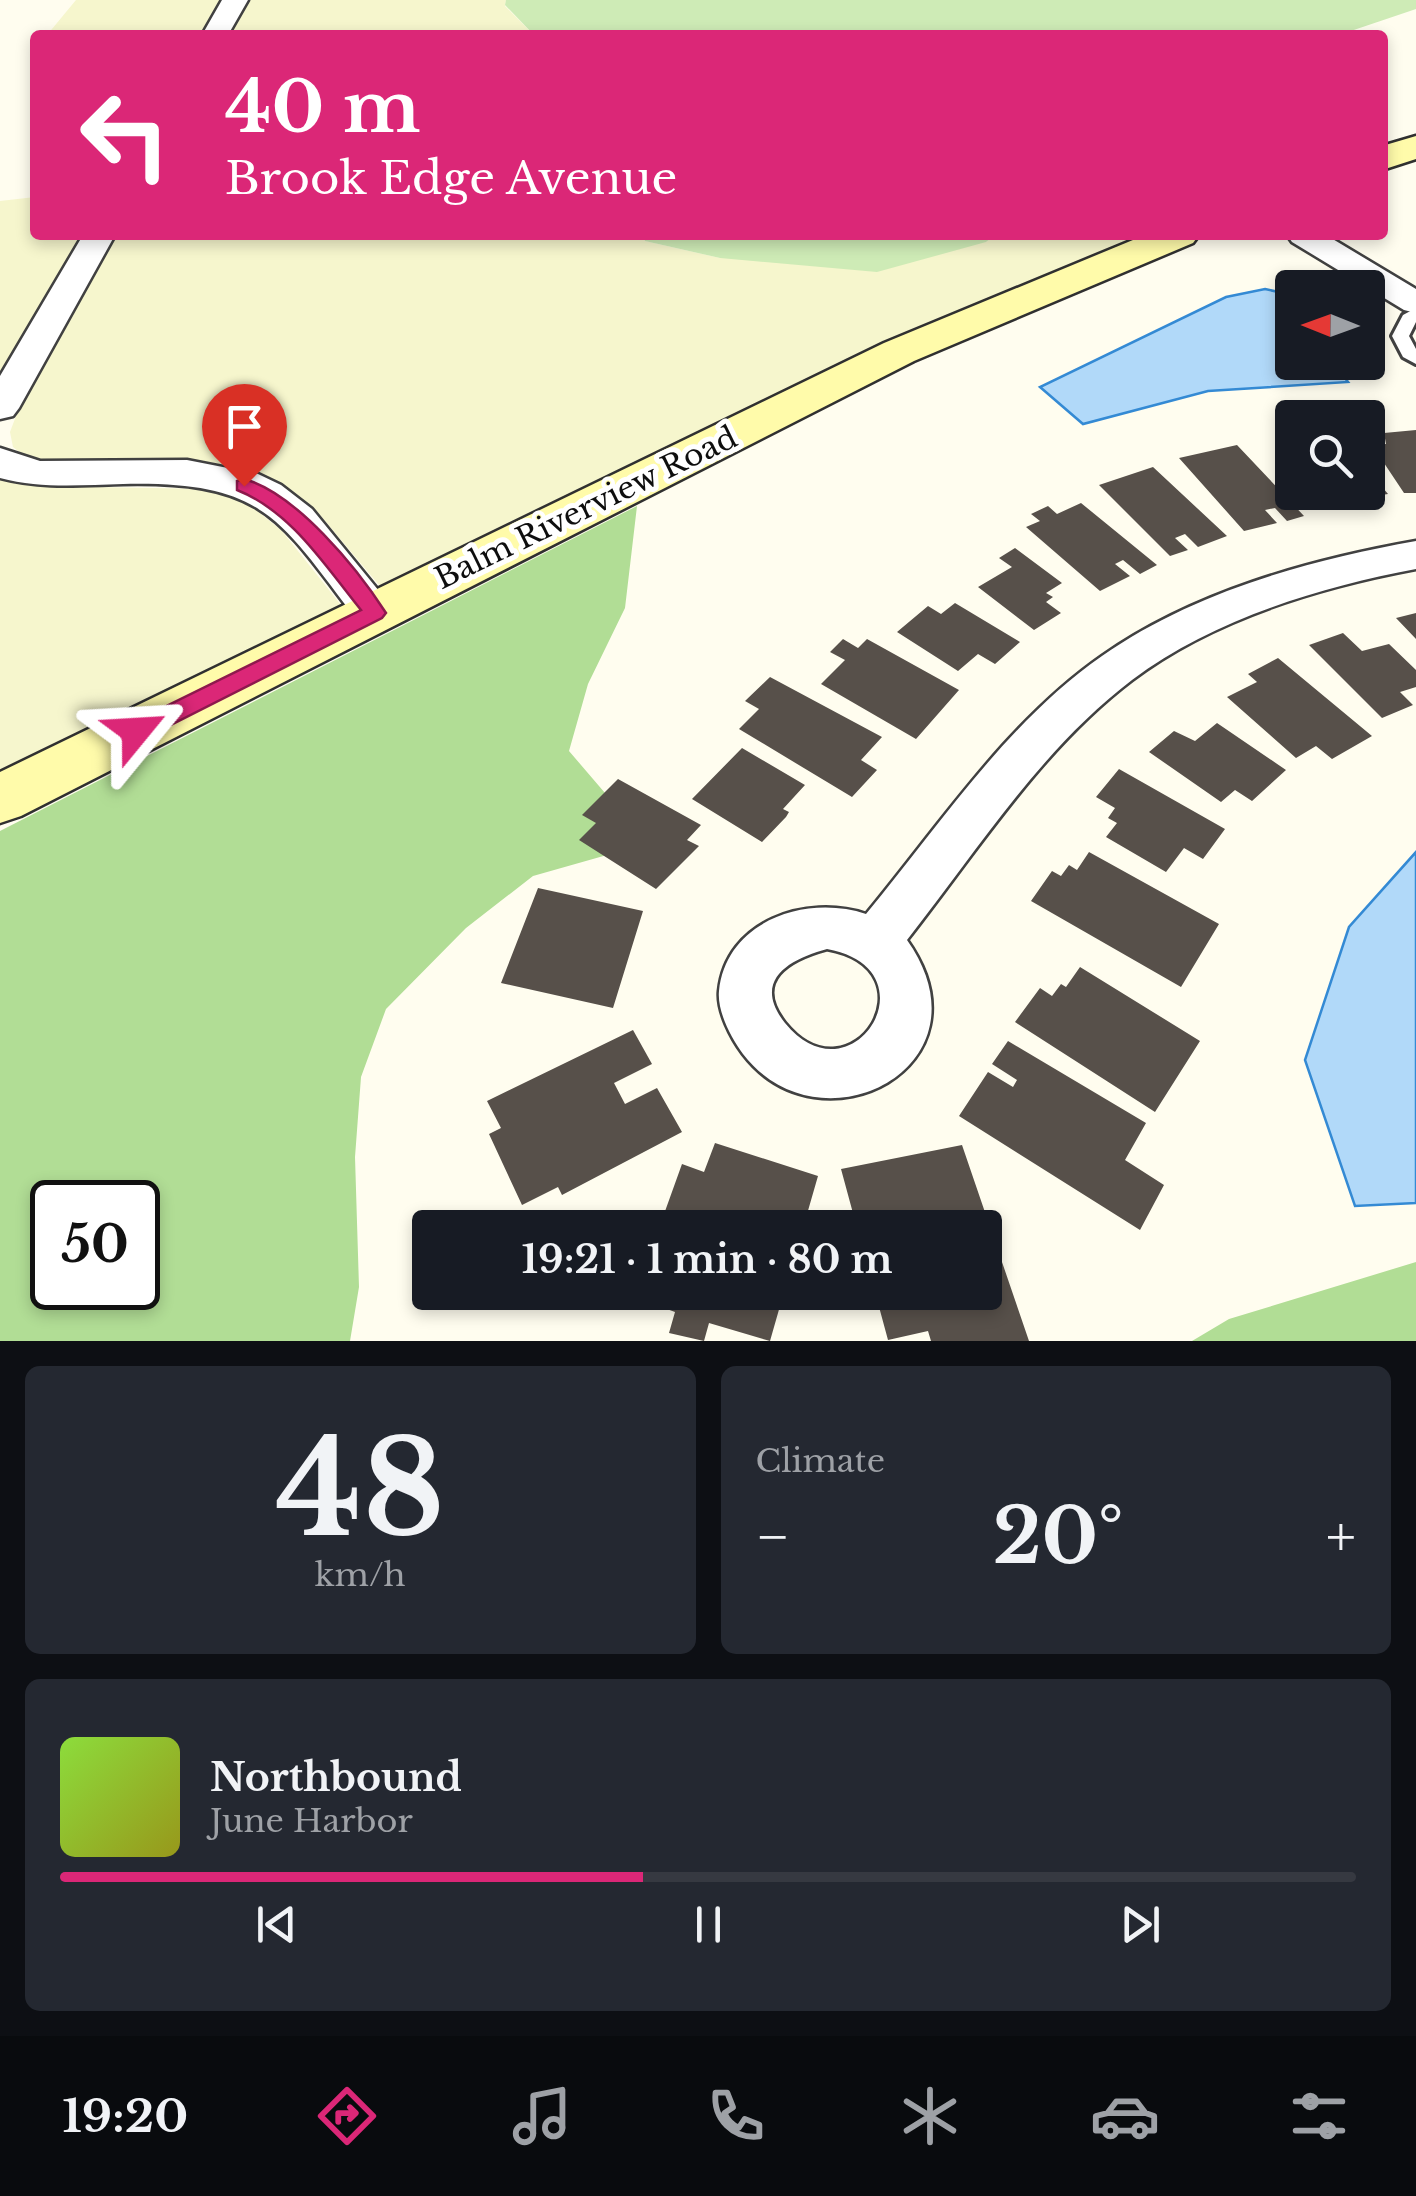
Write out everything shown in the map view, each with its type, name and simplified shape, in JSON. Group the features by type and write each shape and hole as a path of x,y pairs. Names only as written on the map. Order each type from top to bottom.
{"main road":[{"path":"1388,156 1416,147"},
{"name":"Balm Riverview Road","path":"0,799 899,352 1167,240"}],"street":[{"path":"218,30 235,0"},
{"path":"0,408 97,240"},
{"path":"1311,240 1416,303"},
{"path":"0,460 13,469 40,474 222,478 266,494 302,523 375,613"},
{"path":"874,943 1053,726 1115,669 1205,617 1265,592 1347,566 1416,554"}],"lane":[{"path":"1416,313 1402,324 1399,334 1402,346 1416,358"}],"green space":[{"path":"76,0 222,0 204,30 51,30"},
{"path":"249,0 506,0 505,6 529,30 232,30"},
{"path":"506,0 1416,0 1416,9 1354,30 529,30 505,5"},
{"path":"30,198 30,240 79,240 0,374 0,201"},
{"path":"113,240 644,240 720,258 989,240 1140,240 384,591 320,515 285,486 237,467 28,459 13,447 10,432 19,408"},
{"path":"989,240 877,272 720,258 645,241"},
{"path":"0,480 34,486 212,489 249,504 282,531 345,610 0,780"},
{"path":"637,506 625,608 588,684 569,751 605,793 607,855 533,876 466,928 386,1009 361,1077 355,1157 359,1287 350,1341 0,1341 0,831"},
{"path":"1416,1262 1416,1341 1192,1341 1229,1319"}],"water":[{"path":"1265,289 1275,291 1275,380 1348,382 1208,391 1083,424 1040,387 1226,297"},
{"path":"1416,852 1416,1203 1355,1206 1305,1060 1349,927"}],"building":[{"path":"1416,430 1416,493 1404,493 1385,464 1385,433"},
{"path":"1237,445 1275,485 1275,508 1265,510 1277,523 1244,531 1179,458"},
{"path":"1153,467 1227,536 1198,547 1185,534 1175,538 1188,550 1170,556 1099,485"},
{"path":"1081,503 1157,565 1140,574 1123,560 1115,564 1130,576 1100,591 1026,527 1040,521 1031,514 1048,506 1057,514"},
{"path":"1277,510 1298,510 1304,516 1287,521"},
{"path":"1015,548 1062,583 1046,593 1053,597 1046,602 1061,613 1034,630 978,587 1012,567 999,558"},
{"path":"955,603 1020,642 995,664 978,654 958,671 897,632 928,606 941,614"},
{"path":"1416,613 1416,639 1396,618"},
{"path":"1343,633 1362,651 1389,644 1416,670 1416,687 1400,692 1413,705 1382,718 1309,645"},
{"path":"843,639 858,648 867,639 959,690 916,739 821,684 845,660 830,652"},
{"path":"1278,658 1372,736 1332,759 1316,746 1296,758 1227,697 1257,682 1248,674"},
{"path":"770,677 882,737 861,760 877,770 852,797 739,729 759,709 745,701"},
{"path":"1217,723 1286,770 1252,801 1235,790 1221,802 1149,752 1174,731 1195,741"},
{"path":"742,748 805,785 783,809 789,812 786,817 762,842 692,799"},
{"path":"1119,769 1225,829 1203,859 1184,848 1166,872 1106,837 1117,823 1108,818 1115,808 1096,797"},
{"path":"618,779 701,825 687,840 699,846 656,889 579,840 596,823 582,815"},
{"path":"1089,852 1219,924 1181,987 1031,901 1052,871 1061,876 1069,865 1077,870"},
{"path":"538,888 643,911 613,1008 501,983"},
{"path":"1080,967 1200,1041 1155,1112 1015,1022 1040,988 1052,996 1061,984 1066,987"},
{"path":"633,1030 652,1064 614,1083 625,1104 657,1088 682,1132 562,1195 558,1187 522,1205 489,1134 501,1128 487,1101"},
{"path":"1008,1041 1146,1123 1125,1160 1164,1185 1140,1230 959,1116 988,1072 1013,1087 1017,1080 992,1064"},
{"path":"715,1143 818,1176 808,1210 665,1210 682,1164 704,1172"},
{"path":"962,1145 984,1210 852,1210 841,1169"},
{"path":"1002,1262 1029,1341 931,1341 928,1331 888,1340 880,1310 1002,1310"},
{"path":"670,1310 779,1310 770,1341 709,1323 704,1341 669,1333 675,1312"}],"route":[{"path":"136,731 375,613 302,523 266,494 244,486"}]}
